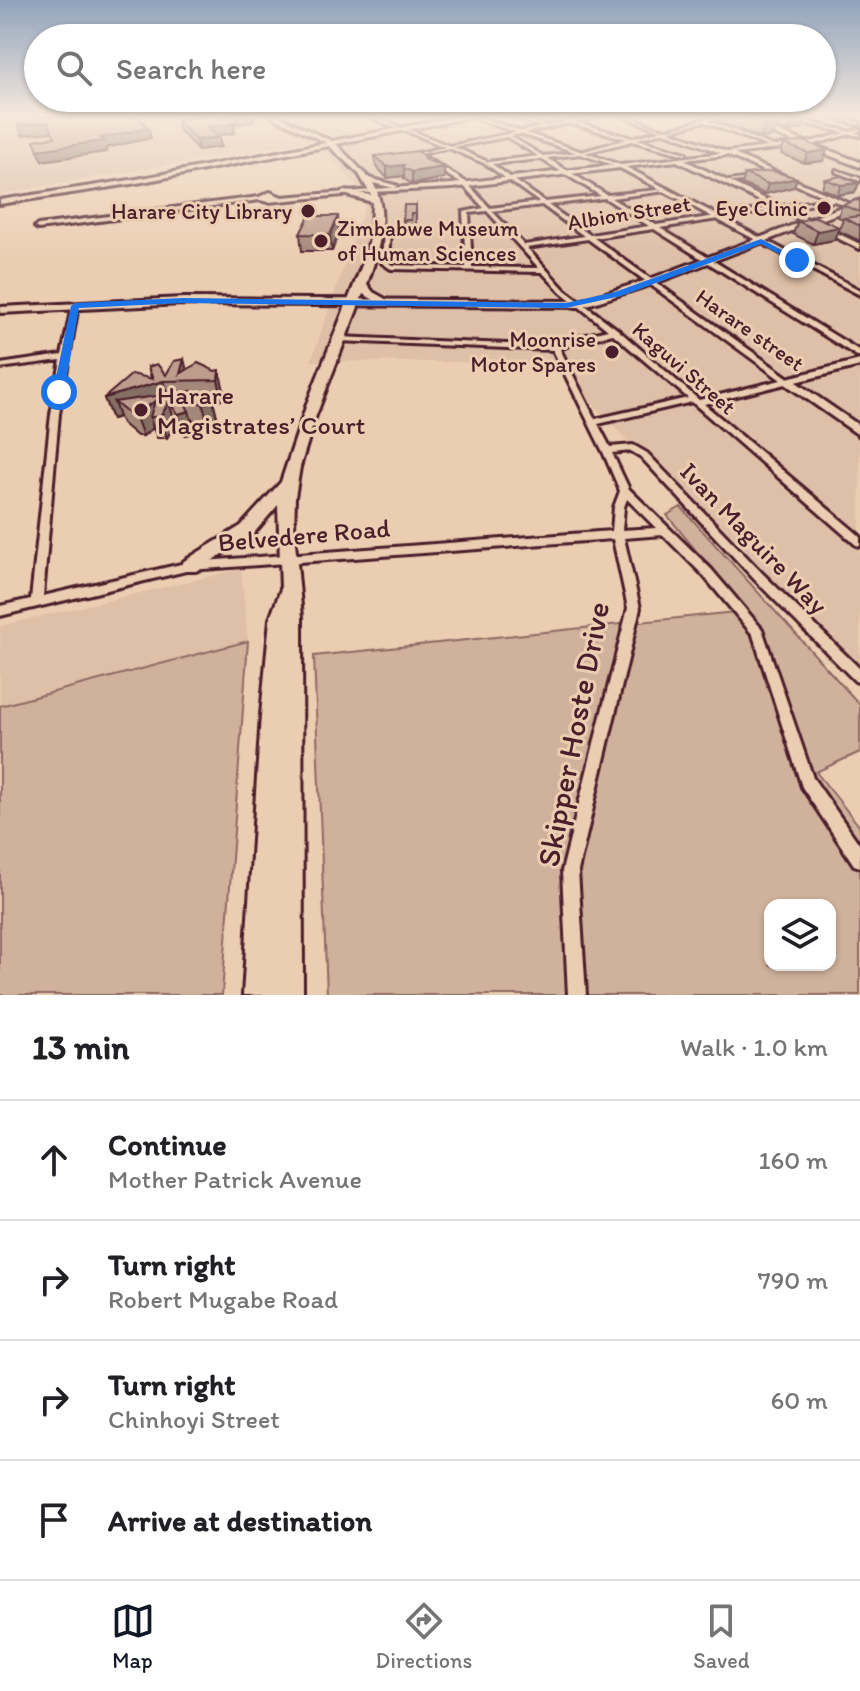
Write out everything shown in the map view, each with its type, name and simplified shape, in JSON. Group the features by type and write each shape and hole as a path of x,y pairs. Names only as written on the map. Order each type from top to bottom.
{"main road":[{"path":"0,199 212,162"},
{"path":"0,199 137,181 235,162"},
{"path":"288,995 292,617 288,558 289,483 354,301 376,226 374,194 351,162"},
{"path":"365,179 396,188"},
{"path":"346,191 365,179"},
{"path":"346,191 366,196 396,188"},
{"path":"0,310 183,301 581,304 857,206"},
{"path":"360,283 369,294 386,302"},
{"path":"787,381 860,363"},
{"path":"816,375 818,396 829,410 860,432"},
{"name":"Harare street","path":"787,381 829,410"},
{"path":"190,566 247,530 289,483"},
{"path":"258,995 272,715 280,619 289,587"}],"street":[{"name":"Kaguvi Street","path":"430,162 464,183 493,211 563,291 854,530 860,542"},
{"path":"488,163 494,162"},
{"path":"550,162 860,354"},
{"path":"609,162 860,293"},
{"path":"396,188 649,162"},
{"path":"683,162 860,247"},
{"path":"748,162 857,206"},
{"path":"488,163 650,282"},
{"path":"838,171 860,180"},
{"path":"724,182 777,175"},
{"path":"469,269 466,212 666,190"},
{"path":"38,227 260,198 346,191 374,194"},
{"name":"Albion Street","path":"524,247 834,199"},
{"path":"376,226 388,231 386,266 400,269 543,270"},
{"name":"Harare street","path":"650,282 787,381"},
{"path":"37,602 55,414 75,306"},
{"path":"338,339 556,348 614,331"},
{"path":"556,348 568,377 609,450 625,491 707,572 758,633 807,782 860,859"},
{"path":"0,366 65,357"},
{"path":"595,422 787,381"},
{"name":"Ivan Maguire Way","path":"609,450 633,448 644,455 759,577 860,677"},
{"name":"Skipper Hoste Drive","path":"577,995 570,871 634,608 617,532 619,507 625,491"},
{"path":"617,532 665,531"},
{"name":"Belvedere Road","path":"0,611 190,566 617,532"}],"shaded area":[{"path":"0,162 183,162 0,194"},
{"path":"335,162 860,162 860,687 554,363 311,361 368,197"},
{"path":"681,507 860,705 860,752 816,772 860,827 860,995 327,995 314,656 745,611 667,515"},
{"path":"241,569 248,641 0,706 0,626"},
{"path":"248,641 222,995 0,995 0,706"}],"building":[{"path":"382,162 433,162 444,167 412,172 403,168 404,165 387,167"},
{"path":"772,171 797,178 768,184 745,174"},
{"path":"841,176 859,183 841,185 825,179"},
{"path":"860,201 860,212 842,205"},
{"path":"404,205 416,205 416,213 411,213 411,220 403,220"},
{"path":"309,216 338,216 330,235 300,234"},
{"path":"860,216 860,226 844,218"},
{"path":"816,217 839,227 818,231 798,221"},
{"path":"184,359 180,374 198,363 219,370 218,380 163,381 104,398 132,374 153,379 148,367 157,364 166,375 174,361"},
{"path":"192,391 213,400 203,404 182,397 189,411 178,414 169,402 160,417 150,417 155,401 135,415 130,415 114,402"}],"place":[{"name":"Eye Clinic","path":"824,208"},
{"name":"Harare City Library","path":"308,211"},
{"name":"Zimbabwe Museum of Human Sciences","path":"321,241"},
{"name":"Moonrise Motor Spares","path":"612,352"},
{"name":"Harare Magistrates’ Court","path":"141,410"}],"route":[{"path":"59,392 75,306 183,301 566,305 618,294 761,241 797,260"}]}
